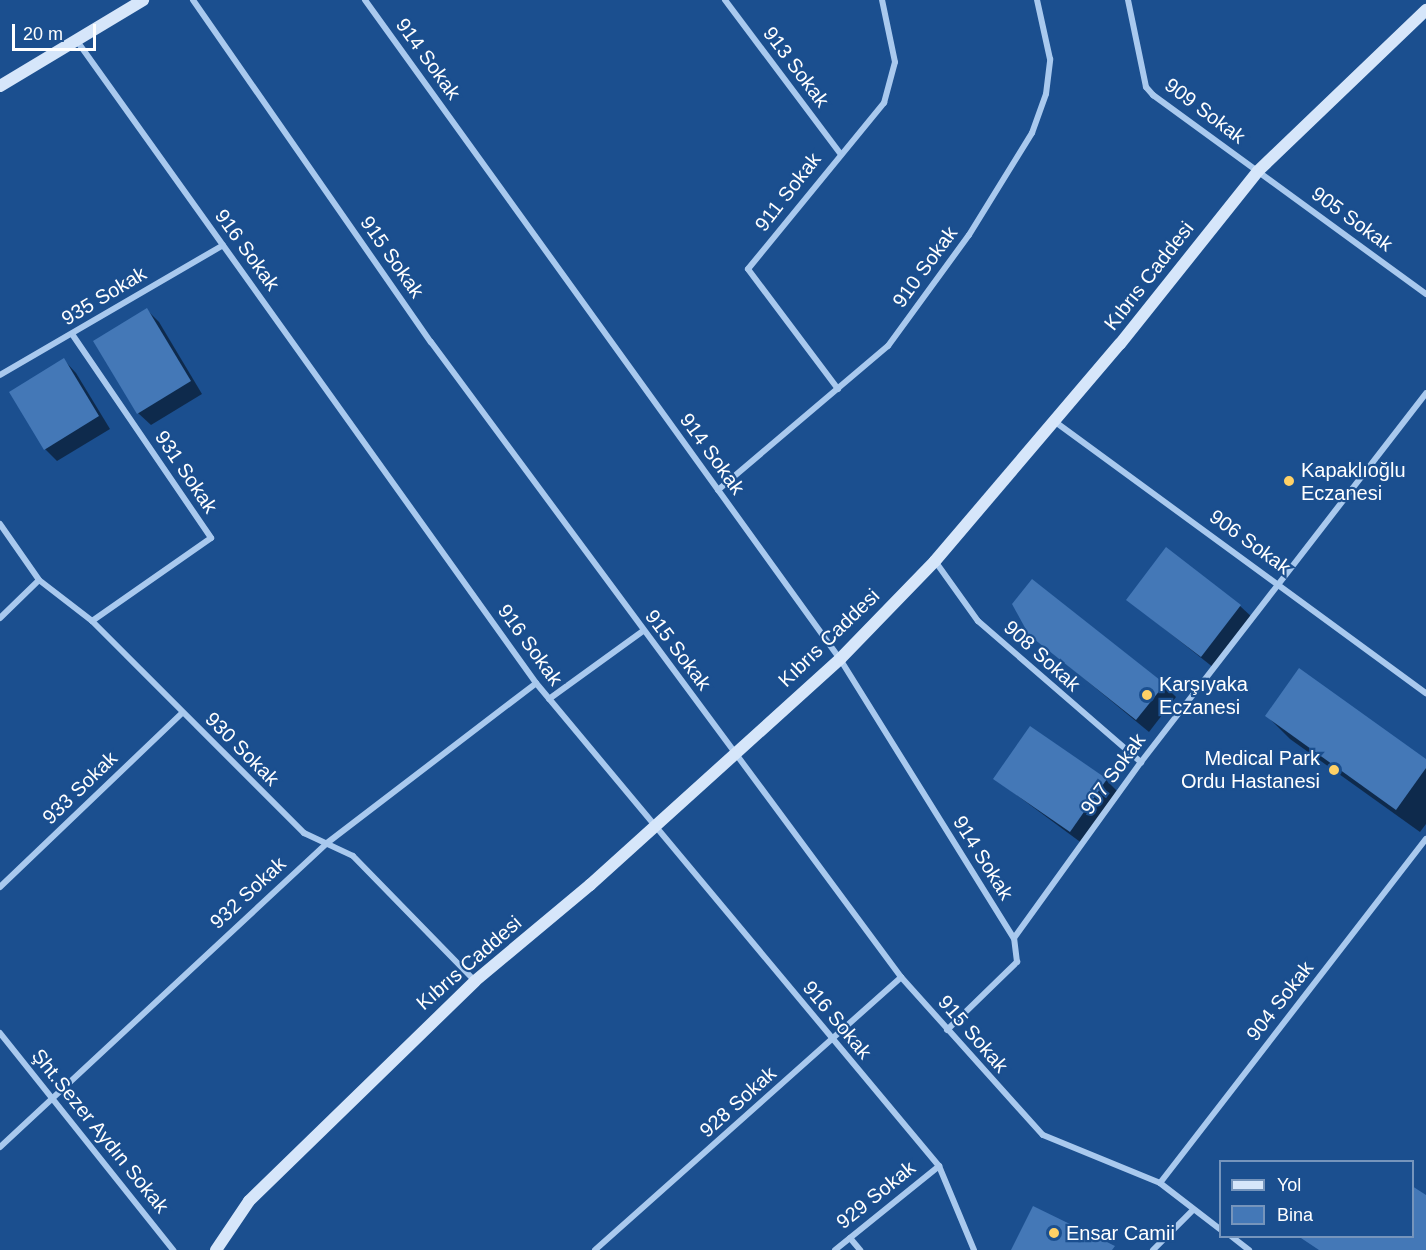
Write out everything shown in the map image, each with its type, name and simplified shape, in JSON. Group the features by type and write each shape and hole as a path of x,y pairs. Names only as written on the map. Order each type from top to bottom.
{"street":[{"path":"0,86 143,0"},
{"name":"915 Sokak","path":"193,0 431,342 901,977 1044,1135 1160,1183 1219,1228"},
{"name":"914 Sokak","path":"365,0 840,659 1014,938"},
{"name":"913 Sokak","path":"725,0 840,153"},
{"name":"911 Sokak","path":"838,389 748,269 840,153 884,103 895,62 882,0"},
{"name":"910 Sokak","path":"718,490 888,346 969,236 1032,133 1046,94 1050,59 1037,0"},
{"name":"909 Sokak","path":"1128,0 1146,87 1258,171"},
{"name":"Kıbrıs Caddesi","path":"216,1250 256,1193 475,981 590,885 652,824 735,754 840,659 935,561 1120,344 1258,171 1423,17"},
{"name":"916 Sokak","path":"77,41 536,683 831,1040 939,1166 974,1250"},
{"name":"905 Sokak","path":"1258,171 1426,294"},
{"name":"935 Sokak","path":"0,375 223,245"},
{"name":"931 Sokak","path":"72,334 211,537 92,621"},
{"name":"907 Sokak","path":"1014,938 1141,762 1426,393"},
{"name":"906 Sokak","path":"1054,420 1280,583 1426,693"},
{"name":"930 Sokak","path":"0,524 39,580 92,621 304,833 353,856 475,981"},
{"name":"908 Sokak","path":"935,561 978,621 1141,762"},
{"path":"0,618 39,580"},
{"path":"549,699 643,631"},
{"name":"932 Sokak","path":"0,1147 52,1096 327,843 536,683"},
{"name":"933 Sokak","path":"0,887 182,713"},
{"name":"904 Sokak","path":"1160,1183 1426,838"},
{"path":"947,1030 1017,962 1014,938"},
{"name":"928 Sokak","path":"595,1250 901,977"},
{"name":"Şht.Sezer Aydın Sokak","path":"0,1034 52,1096 173,1250"},
{"name":"929 Sokak","path":"835,1250 939,1166"},
{"path":"1154,1250 1193,1210"},
{"path":"850,1238 860,1250"},
{"path":"1233,1238 1249,1250"}],"building":[{"path":"147,308 191,381 137,414 93,341"},
{"path":"64,358 99,416 44,450 9,392"},
{"path":"1166,547 1241,605 1201,657 1126,600"},
{"path":"1032,579 1165,684 1136,720 1029,635 1012,604"},
{"path":"1299,668 1426,759 1426,768 1396,810 1265,716"},
{"path":"1030,726 1107,779 1070,832 993,779"},
{"path":"1414,1187 1426,1195 1426,1250 1319,1250 1301,1238 1414,1238"},
{"name":"Ensar Camii","path":"1033,1206 1115,1246 1112,1250 1011,1250"}],"place":[{"name":"Kapaklıoğlu Eczanesi","path":"1289,481"},
{"name":"Karşıyaka Eczanesi","path":"1147,695"},
{"name":"Medical Park Ordu Hastanesi","path":"1334,770"},
{"name":"Ensar Camii","path":"1054,1233"}]}
